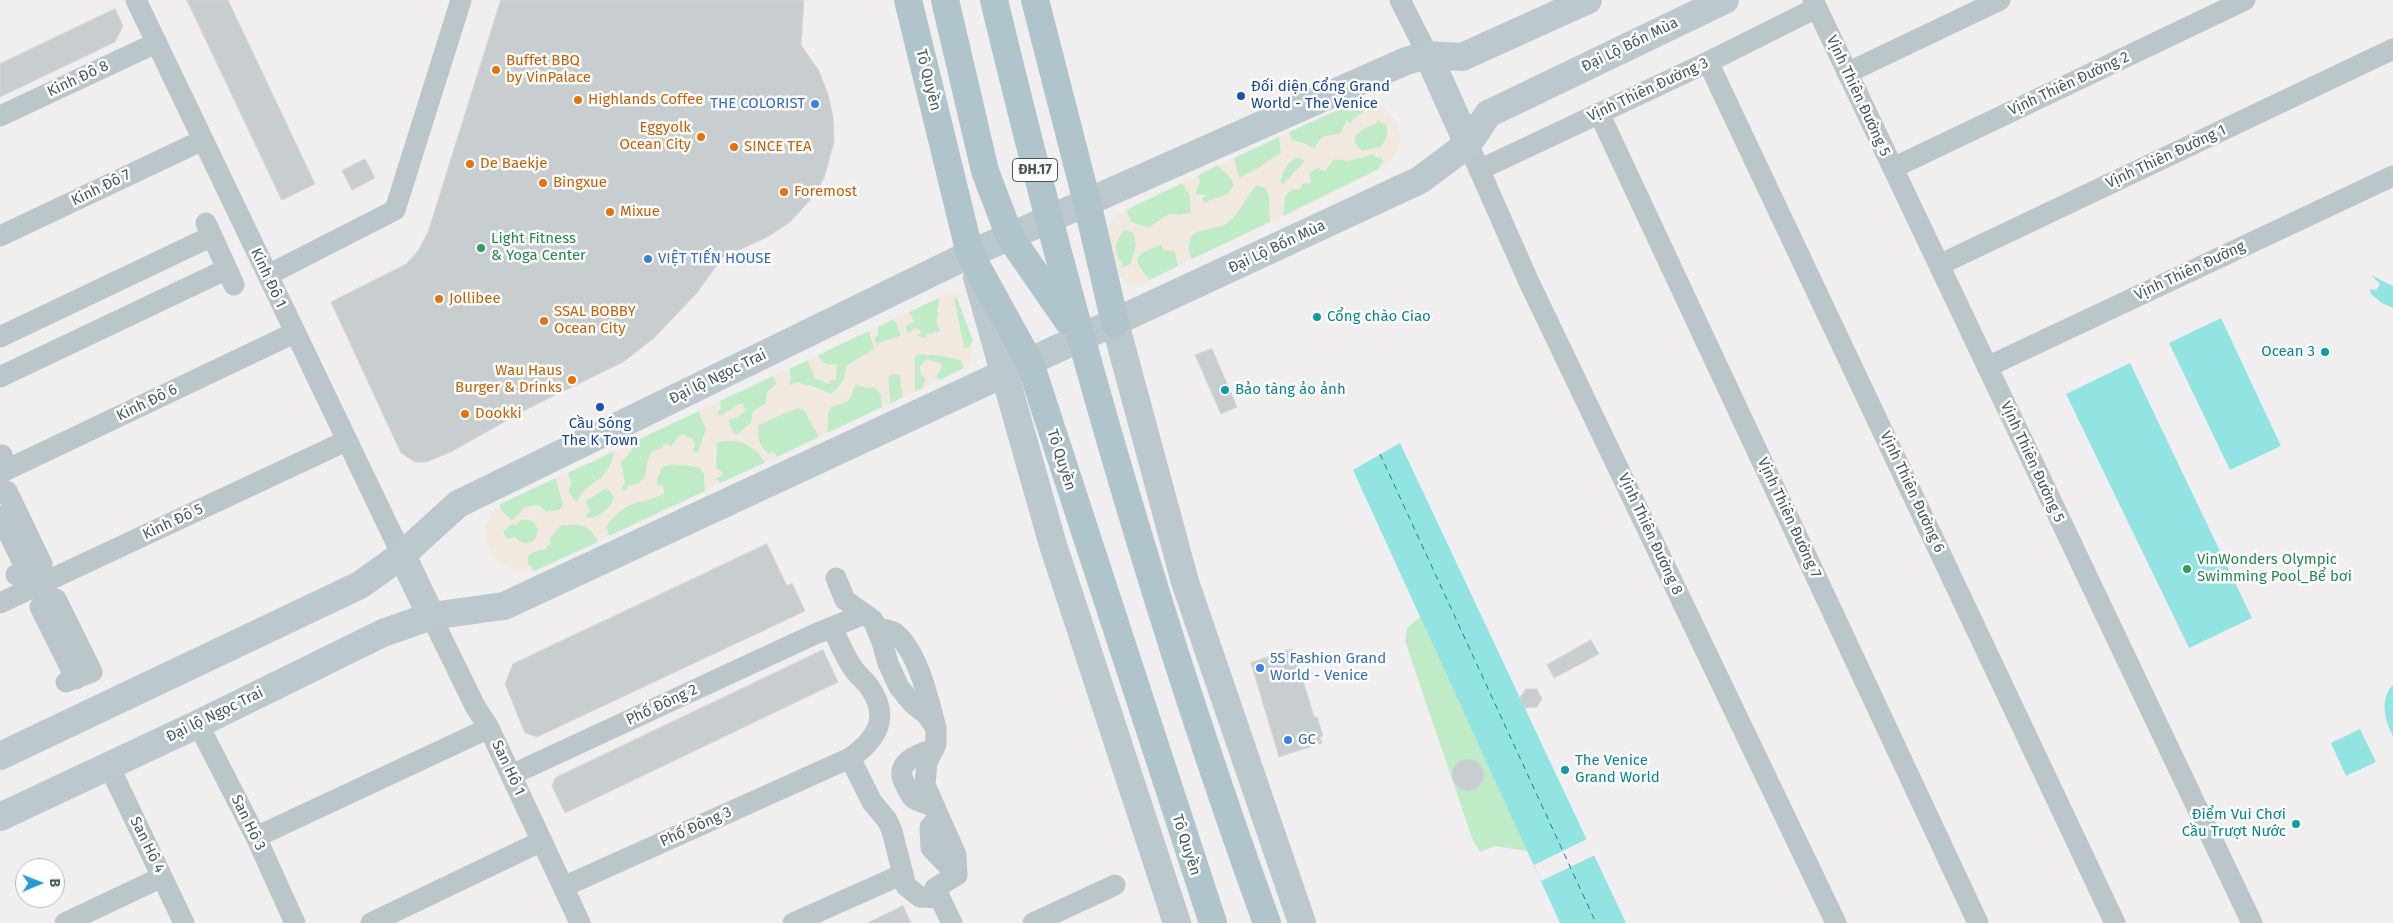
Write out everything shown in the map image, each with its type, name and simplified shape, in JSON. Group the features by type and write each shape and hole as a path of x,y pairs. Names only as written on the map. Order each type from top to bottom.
{"main road":[{"name":"Tô Quyền","path":"908,0 970,254 1030,363 1213,923"},
{"name":"ĐH.17","path":"945,0 984,171 1010,237 1080,339"},
{"name":"ĐH.17","path":"994,0 1048,219 1080,339"},
{"name":"ĐH.17","path":"1036,0 1087,202 1115,324"},
{"path":"1048,219 1406,61 1428,55 1462,57 1588,0"},
{"name":"Đại Lộ Bốn Mùa","path":"1080,339 1427,176 1468,144 1488,114 1725,0"},
{"path":"1428,55 1468,144"},
{"name":"Đại lộ Ngọc Trai","path":"0,756 360,585 402,555 458,504 970,254 1048,219"},
{"path":"970,254 1053,545 1177,923"},
{"path":"1115,324 1185,582 1302,923"},
{"name":"Đại lộ Ngọc Trai","path":"0,817 198,724 383,633 431,616 504,606 1080,339"},
{"path":"1080,339 1141,545 1217,785 1267,923"},
{"path":"402,555 431,616"}],"street":[{"name":"Kinh Đô 1","path":"136,0 402,555"},
{"path":"268,275 395,210 461,0"},
{"path":"1400,0 1428,55"},
{"path":"1847,73 2000,0"},
{"name":"Vịnh Thiên Đường 2","path":"1892,168 2245,0"},
{"name":"Vịnh Thiên Đường 5","path":"1814,4 2252,923"},
{"name":"Vịnh Thiên Đường 3","path":"1479,170 1708,62 1814,4"},
{"name":"Kinh Đô 8","path":"0,116 156,42"},
{"name":"Vịnh Thiên Đường 1","path":"1939,265 2393,49"},
{"name":"Vịnh Thiên Đường 6","path":"1708,62 2115,923"},
{"name":"Vịnh Thiên Đường 7","path":"1599,113 1978,923"},
{"name":"Kinh Đô 7","path":"0,236 203,140"},
{"name":"Vịnh Thiên Đường 8","path":"1468,144 1528,280 1836,923"},
{"name":"Vịnh Thiên Đường","path":"1987,367 2393,176"},
{"path":"0,337 209,230 230,277 0,377"},
{"name":"Kinh Đô 6","path":"1,462 294,333"},
{"name":"Kinh Đô 5","path":"0,603 346,441"},
{"path":"0,494 7,491 42,564 22,573 0,516"},
{"path":"836,578 845,600 870,621 894,633 906,648 920,674 935,738 927,762 925,785 956,855 957,875 935,888 952,923"},
{"name":"San Hô 1","path":"431,616 475,706 489,728 580,923"},
{"path":"870,621 897,683 912,703 926,714 935,738"},
{"name":"Phố Đông 2","path":"511,775 823,631 870,621"},
{"name":"Phố Đông 3","path":"563,887 850,758 867,746 880,725 879,705 868,686 855,671 845,655 823,631"},
{"path":"897,683 920,674"},
{"name":"San Hô 3","path":"198,724 256,837 295,923"},
{"path":"256,837 489,728"},
{"path":"850,758 872,802 887,820 892,831 895,877 920,897 940,898"},
{"name":"San Hô 4","path":"109,766 184,923"},
{"path":"372,923 542,841"},
{"path":"77,920 162,877"},
{"path":"793,923 895,877"},
{"path":"1032,923 1115,885"}],"green space":[{"path":"1358,101 1362,104 1364,113 1353,119 1351,124 1348,121 1340,134 1322,137 1314,149 1292,140 1289,132"},
{"path":"1377,120 1387,125 1386,140 1381,147 1362,151 1355,143 1355,135"},
{"path":"1279,137 1281,153 1248,175 1239,178 1234,158"},
{"path":"1373,154 1382,157 1383,162 1377,170 1283,216 1285,197 1288,192 1302,184 1309,173 1318,168 1325,171 1334,159 1359,158"},
{"path":"1298,157 1305,161 1283,185 1280,181 1284,170 1291,161"},
{"path":"1218,165 1232,179 1234,186 1228,194 1204,203 1202,198 1206,195 1195,195 1200,180 1197,176"},
{"path":"1182,183 1190,195 1191,213 1169,214 1148,228 1131,222 1126,210"},
{"path":"1256,185 1266,188 1269,196 1270,222 1192,259 1189,246 1193,233 1232,219"},
{"path":"1127,230 1134,233 1136,246 1131,264 1121,268 1115,246 1122,231"},
{"path":"1161,244 1175,251 1178,266 1149,280 1138,265 1137,259 1141,253"},
{"path":"961,295 957,298 973,341 968,348 964,349 954,298"},
{"path":"939,298 937,324 941,332 935,332 926,338 908,334 905,326 914,322 909,312"},
{"path":"893,319 901,336 876,344 874,339 878,334 878,327"},
{"path":"869,331 875,349 857,361 840,386 831,394 809,385 789,385 791,378 789,369 808,360 815,378 829,384 829,365 821,362 818,355"},
{"path":"918,354 929,354 961,360 964,368 940,380 935,377 926,379 922,388 915,392 915,357"},
{"path":"893,374 900,375 903,397 890,404 888,377"},
{"path":"773,376 777,384 767,392 766,404 753,411 751,423 737,435 733,433 728,420 738,417 739,404 720,417 717,412 721,408 720,401"},
{"path":"856,384 866,388 874,387 881,394 882,407 827,433 828,414 831,407 848,401"},
{"path":"797,408 804,410 819,437 777,457 773,452 770,454 766,452 759,442 758,425"},
{"path":"699,411 706,429 698,453 693,451 679,436 671,447 653,451 643,480 623,491 621,489 623,468 621,468 621,463 632,450 629,444"},
{"path":"736,440 752,446 766,462 721,483 715,478 717,442"},
{"path":"614,451 608,470 583,493 579,501 574,500 568,491 571,484 568,473"},
{"path":"673,464 699,467 704,473 705,491 609,536 606,526 627,506 638,501 654,498 657,477 662,467"},
{"path":"556,478 563,504 560,510 546,512 538,505 524,508 512,521 500,509 500,504"},
{"path":"606,488 614,496 611,504 595,519 586,518 586,513 590,511 585,501"},
{"path":"522,519 533,522 536,525 538,534 536,538 526,544 506,539 503,531 512,523 515,525"},
{"path":"561,525 584,526 591,531 598,542 532,572 528,564 528,556 535,550 545,549 550,538"},
{"path":"1420,617 1527,851 1495,846 1480,852 1472,838 1405,641 1407,628"}],"sand":[{"path":"1365,100 1378,105 1396,121 1400,132 1400,142 1396,153 1389,162 1377,170 1383,162 1382,158 1375,157 1374,154 1348,161 1334,159 1325,171 1318,168 1309,173 1311,183 1302,184 1302,188 1299,189 1290,190 1284,200 1283,216 1270,222 1269,196 1266,188 1256,185 1238,212 1225,225 1193,233 1189,246 1192,259 1178,266 1175,251 1163,250 1161,244 1141,253 1137,259 1138,265 1149,280 1137,284 1128,283 1122,278 1113,261 1106,230 1112,218 1126,210 1131,222 1148,228 1169,214 1191,213 1190,195 1182,183 1197,176 1200,180 1195,194 1206,195 1202,198 1204,203 1228,194 1234,186 1232,179 1218,165 1234,158 1239,178 1244,176 1281,153 1279,137 1289,132 1292,140 1314,149 1322,137 1340,134 1347,120 1351,124 1353,119 1364,112 1362,104 1358,101","holes":["1377,120 1387,125 1386,140 1381,147 1362,151 1355,143 1355,135 1367,127 1376,124","1298,157 1305,161 1283,185 1280,181 1286,167","1127,230 1134,234 1136,246 1131,264 1121,268 1122,262 1119,261 1115,246 1122,231"]},
{"path":"947,294 961,295 954,298 964,348 968,348 973,341 971,361 964,368 961,360 929,354 918,354 915,357 915,392 903,397 900,375 893,374 888,377 890,404 883,407 881,394 874,387 866,388 856,384 848,401 831,407 828,414 827,433 819,437 804,410 797,408 758,425 759,438 763,449 770,454 773,452 777,457 766,462 756,451 745,444 732,441 717,442 714,463 716,468 723,473 721,477 715,478 721,483 705,491 704,473 699,467 673,464 662,467 656,484 663,486 664,494 627,506 621,510 606,526 609,536 598,542 591,531 584,526 561,525 550,538 551,544 528,556 528,564 532,566 533,571 514,570 505,566 498,561 487,546 485,536 486,524 492,511 500,509 512,521 524,508 538,505 546,512 560,510 563,504 556,478 568,473 571,484 568,491 574,500 578,501 588,487 608,472 612,465 614,451 629,444 632,450 621,463 625,483 621,489 626,491 628,485 636,484 644,479 653,451 661,449 666,443 672,447 682,434 693,439 695,446 693,451 698,453 706,429 699,411 720,401 721,408 717,412 720,416 743,403 745,411 738,417 728,420 733,433 737,435 751,423 753,411 766,404 767,393 777,384 773,376 789,369 791,378 789,385 797,382 831,394 843,384 846,366 874,349 869,331 878,327 878,334 874,339 876,344 901,336 893,319 909,312 914,322 905,326 908,334 915,327 922,332 917,336 925,338 926,334 940,332 936,320 939,316 939,298","holes":["606,488 612,493 614,498 609,508 598,515 587,518 586,513 590,512 585,501","529,519 537,525 538,530 538,534 533,541 523,544 515,537 506,539 503,535 503,531 512,523 515,525 520,520"]},
{"path":"818,355 826,364 837,364 836,380 830,380 829,384 818,378 810,368 808,360"},
{"path":"927,359 940,363 942,366 936,377 940,380 922,388 926,379 921,375 920,366"}],"water":[{"path":"2371,275 2393,286 2393,308 2382,303 2371,294 2370,289 2376,290 2380,284"},
{"path":"2221,318 2281,446 2230,470 2169,343"},
{"path":"2130,363 2252,618 2189,648 2066,394"},
{"path":"1400,443 1626,923 1560,923 1353,470"},
{"path":"2393,685 2393,736 2386,717 2385,703 2386,697"},
{"path":"2360,729 2376,762 2346,776 2331,743"}],"pier":[{"path":"1587,839 1595,855 1541,881 1534,865"}],"building":[{"path":"187,0 228,0 315,184 282,200"},
{"path":"501,0 804,0 801,45 819,71 828,94 833,117 834,142 824,178 812,198 790,222 769,236 739,250 728,250 696,294 654,338 623,362 527,409 451,452 426,462 415,462 401,453 331,302 406,264 418,251 428,232"},
{"path":"115,9 123,26 115,42 0,97 0,64"},
{"path":"365,159 375,178 352,190 342,171"},
{"path":"1212,349 1237,407 1221,414 1195,355"},
{"path":"767,544 787,586 792,583 805,611 537,737 525,733 505,684 513,664"},
{"path":"1591,640 1599,654 1554,678 1547,665"},
{"path":"1292,649 1314,717 1317,717 1323,736 1320,737 1322,743 1279,757 1251,663"},
{"path":"823,650 838,682 565,813 552,786 555,778"},
{"path":"1526,689 1537,689 1542,699 1537,707 1525,708 1520,698"},
{"path":"1468,759 1480,763 1484,775 1480,787 1468,791 1456,787 1452,775 1456,763"},
{"path":"903,906 911,923 868,923"}],"ferry route":[{"path":"1380,454 1596,923"}],"place":[{"name":"Buffet BBQ by VinPalace","path":"496,70"},
{"name":"Đối diện Cổng Grand World - The Venice","path":"1241,96"},
{"name":"Highlands Coffee","path":"578,100"},
{"name":"THE COLORIST","path":"815,104"},
{"name":"Eggyolk Ocean City","path":"701,137"},
{"name":"SINCE TEA","path":"734,147"},
{"name":"De Baekje","path":"470,164"},
{"name":"Bingxue","path":"543,183"},
{"name":"Foremost","path":"784,192"},
{"name":"Mixue","path":"610,212"},
{"name":"Light Fitness & Yoga Center","path":"481,248"},
{"name":"VIỆT TIẾN HOUSE","path":"648,259"},
{"name":"Jollibee","path":"439,299"},
{"name":"Cổng chào Ciao","path":"1317,317"},
{"name":"SSAL BOBBY Ocean City","path":"544,321"},
{"name":"Ocean 3","path":"2325,352"},
{"name":"Wau Haus Burger & Drinks","path":"572,380"},
{"name":"Bảo tàng ảo ảnh","path":"1225,390"},
{"name":"Cầu Sóng The K Town","path":"600,407"},
{"name":"Dookki","path":"465,414"},
{"name":"VinWonders Olympic Swimming Pool_Bể bơi","path":"2187,569"},
{"name":"5S Fashion Grand World - Venice","path":"1260,668"},
{"name":"GC","path":"1288,740"},
{"name":"The Venice Grand World","path":"1565,770"},
{"name":"Điểm Vui Chơi Cầu Trượt Nước","path":"2296,824"}]}
